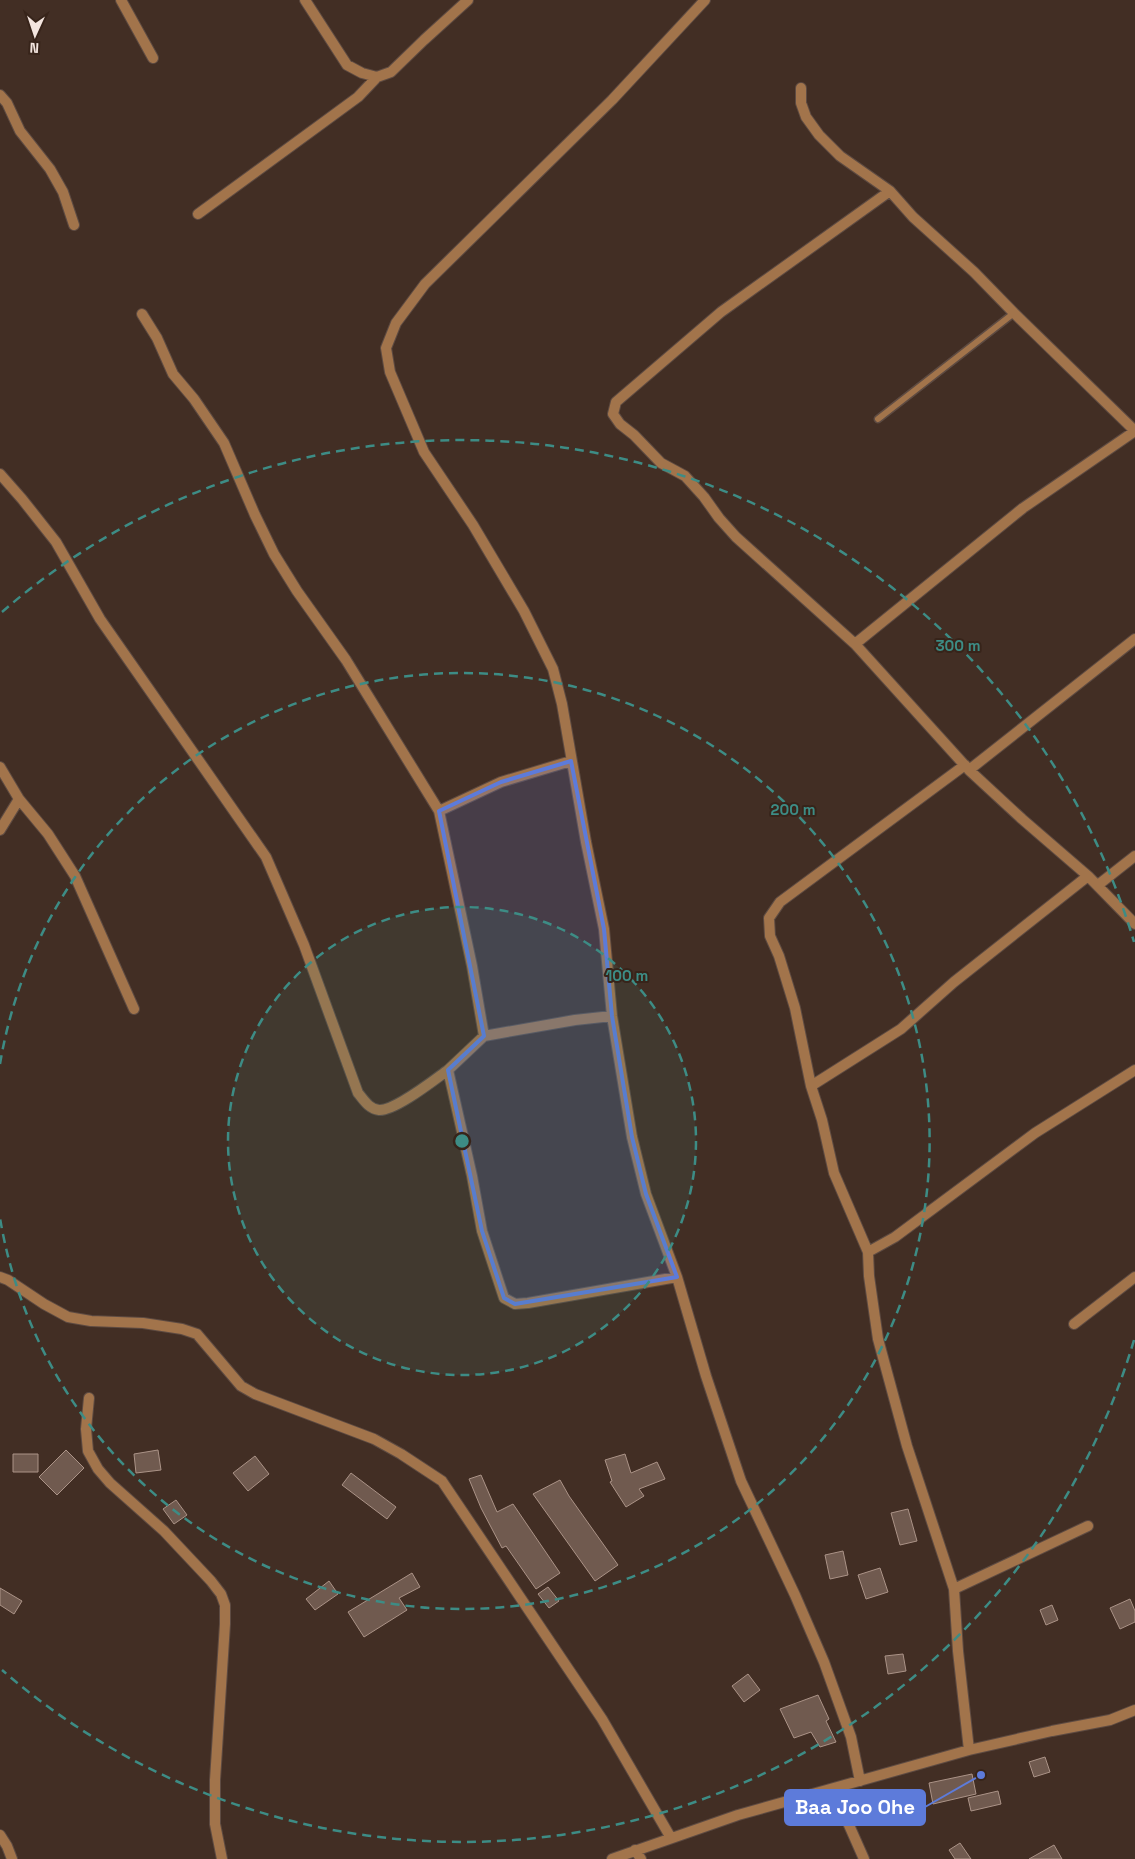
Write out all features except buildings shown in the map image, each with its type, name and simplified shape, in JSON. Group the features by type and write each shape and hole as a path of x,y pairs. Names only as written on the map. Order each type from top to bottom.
{"street":[{"path":"121,0 153,58"},
{"path":"305,0 347,65 362,73 376,77"},
{"path":"198,214 358,96 376,77 391,72 468,0"},
{"path":"705,0 612,100 425,284 396,323 386,348 390,372 424,452 473,525 524,611 553,669 562,704 604,929 612,1016 632,1137 643,1185 676,1277 741,1482 795,1595 824,1662 851,1737 860,1781"},
{"path":"801,88 801,103 806,117 819,135 840,156 890,192 913,217 974,272 1135,431 1023,508 855,644"},
{"path":"0,95 7,103 20,131 50,169 63,192 74,225"},
{"path":"890,192 721,312 616,402 613,414 620,424 661,463 685,476 736,537 855,644 967,767 1022,819 1098,885 1135,924"},
{"path":"142,314 157,338 173,374 194,399 224,443 274,554 346,660 439,811 472,966 484,1036"},
{"path":"0,474 56,542 100,619 266,857 304,945 358,1093 369,1106 380,1110 394,1107 448,1070 484,1036 575,1020 612,1016"},
{"path":"969,1750 958,1651 954,1589 907,1446 878,1339 868,1276 868,1252 834,1172 822,1120 811,1086 795,1008 779,956 770,936 769,918 780,902 967,767 1135,639"},
{"path":"439,811 501,782 571,760"},
{"path":"0,767 19,799 48,834 75,876 134,1009"},
{"path":"0,830 19,799"},
{"path":"1098,885 1135,856"},
{"path":"811,1086 901,1029 954,982 1088,876"},
{"path":"448,1070 472,1176 482,1231 504,1298 514,1304 528,1303 676,1277"},
{"path":"868,1252 895,1237 1035,1133 1135,1070"},
{"path":"0,1277 68,1317 91,1321 143,1323 182,1329 197,1334 241,1386 255,1394 374,1440 401,1454 442,1481 602,1719 671,1838"},
{"path":"1074,1324 1135,1277"},
{"path":"89,1398 86,1429 88,1451 98,1468 110,1483 164,1531 221,1594 224,1605 225,1624 215,1780 215,1824 222,1859"},
{"path":"954,1589 1088,1526"},
{"path":"612,1859 638,1854 671,1838 738,1815 969,1750 1052,1730 1110,1720 1135,1710"},
{"path":"833,1788 864,1859"},
{"path":"0,1835 4,1847 12,1859"}],"lane":[{"path":"878,419 1014,313"}],"highlighted area":[{"path":"571,761 604,929 612,1016 632,1137 646,1194 677,1277 515,1304 504,1298 482,1231 448,1070 484,1036 439,811 501,782"}],"place":[{"name":"Baa Joo Ohe","path":"981,1775"}]}
